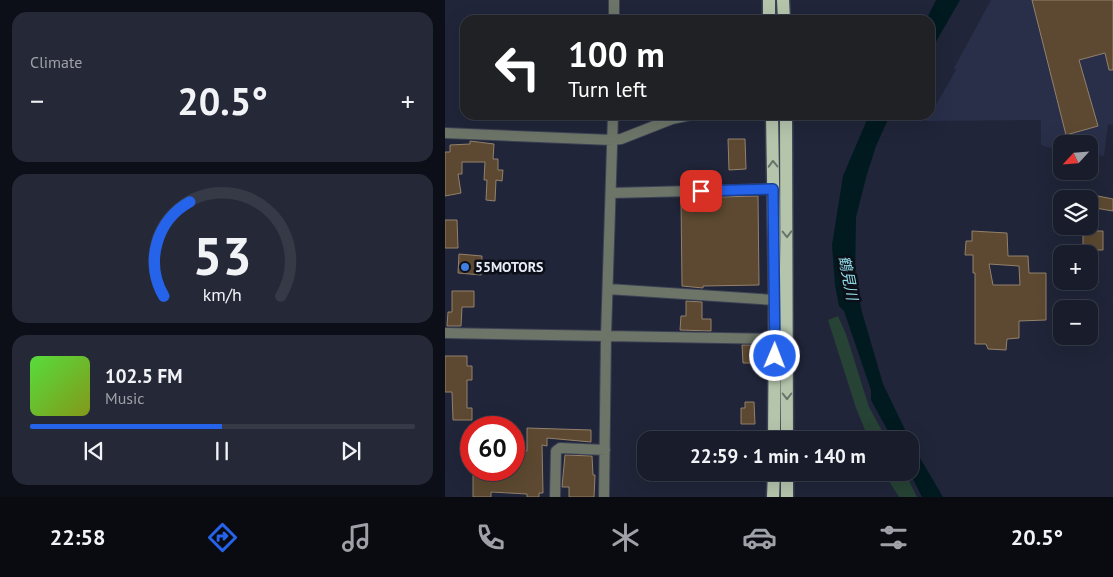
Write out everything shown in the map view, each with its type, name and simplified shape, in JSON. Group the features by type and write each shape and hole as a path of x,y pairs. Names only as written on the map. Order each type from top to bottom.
{"main road":[{"path":"769,0 769,15"},
{"path":"783,0 784,15"},
{"path":"772,120 775,300 774,431"},
{"path":"786,120 787,431"},
{"path":"773,497 774,481"},
{"path":"787,481 787,497"}],"street":[{"path":"614,0 614,15"},
{"path":"604,497 606,336 613,120"},
{"path":"445,133 612,140 669,120"},
{"path":"611,193 773,189"},
{"path":"608,289 775,300"},
{"path":"445,333 775,339"},
{"path":"555,497 556,451 560,448 605,450"}],"shaded area":[{"path":"991,0 1113,0 1113,125 1108,124 1104,156 1098,155 1098,135 1053,135 1053,149 1041,145 1041,120 925,121 935,120 935,106 956,70 954,68"},
{"path":"838,316 846,334 869,407 882,431 865,431 856,408 828,320"},
{"path":"889,481 909,481 917,497 899,497"}],"water":[{"path":"936,0 960,0 935,43 935,15 928,15"},
{"name":"鶴見川","path":"867,120 888,120 876,146 856,217 855,280 862,312 883,384 906,431 888,431 871,400 871,390 844,311 839,306 835,285 832,245 843,176"},
{"path":"919,456 943,497 922,497 914,481 919,481"}],"building":[{"path":"1032,0 1113,0 1113,70 1109,70 1105,53 1079,60 1098,126 1066,135"},
{"path":"728,139 745,139 746,169 729,170"},
{"path":"470,141 494,144 493,159 498,159 498,170 503,170 502,181 496,180 495,201 486,200 487,180 484,180 485,162 462,162 462,174 458,174 461,193 445,196 445,152 450,152 450,145 470,144"},
{"path":"758,196 759,285 703,286 703,288 682,286 681,198"},
{"path":"1098,196 1113,199 1113,211 1098,208"},
{"path":"445,220 457,220 458,248 445,248"},
{"path":"972,231 1007,233 1008,256 1028,256 1029,273 1046,273 1046,320 1019,321 1019,338 1007,339 1006,350 988,349 986,344 975,344 975,273 973,273 973,255 965,255 966,241 972,241","holes":["989,264 1019,266 1020,285 993,285"]},
{"path":"1098,231 1103,231 1103,250 1098,250 1098,245 1083,245 1083,235 1098,235"},
{"path":"459,254 482,256 481,275 458,273"},
{"path":"452,291 474,291 474,307 462,307 461,326 447,326 448,312 452,312"},
{"path":"686,301 702,302 702,319 711,319 711,331 680,330 681,316 686,316"},
{"path":"742,345 754,345 755,363 743,363"},
{"path":"445,356 467,356 467,366 472,366 472,380 467,380 467,408 472,408 472,416 460,416 460,420 453,420 452,392 445,392"},
{"path":"745,402 754,402 755,424 741,424 741,408 745,408"},
{"path":"527,428 591,430 591,442 547,438 547,446 542,445 543,493 539,493 539,497 527,497 527,494 491,492 491,497 473,497 473,481 525,481 525,451 527,451"},
{"path":"565,455 592,456 593,475 595,475 594,497 569,497 569,487 562,487"}],"place":[{"name":"55MOTORS","path":"465,267"}],"route":[{"path":"701,191 773,189 775,356"}]}
